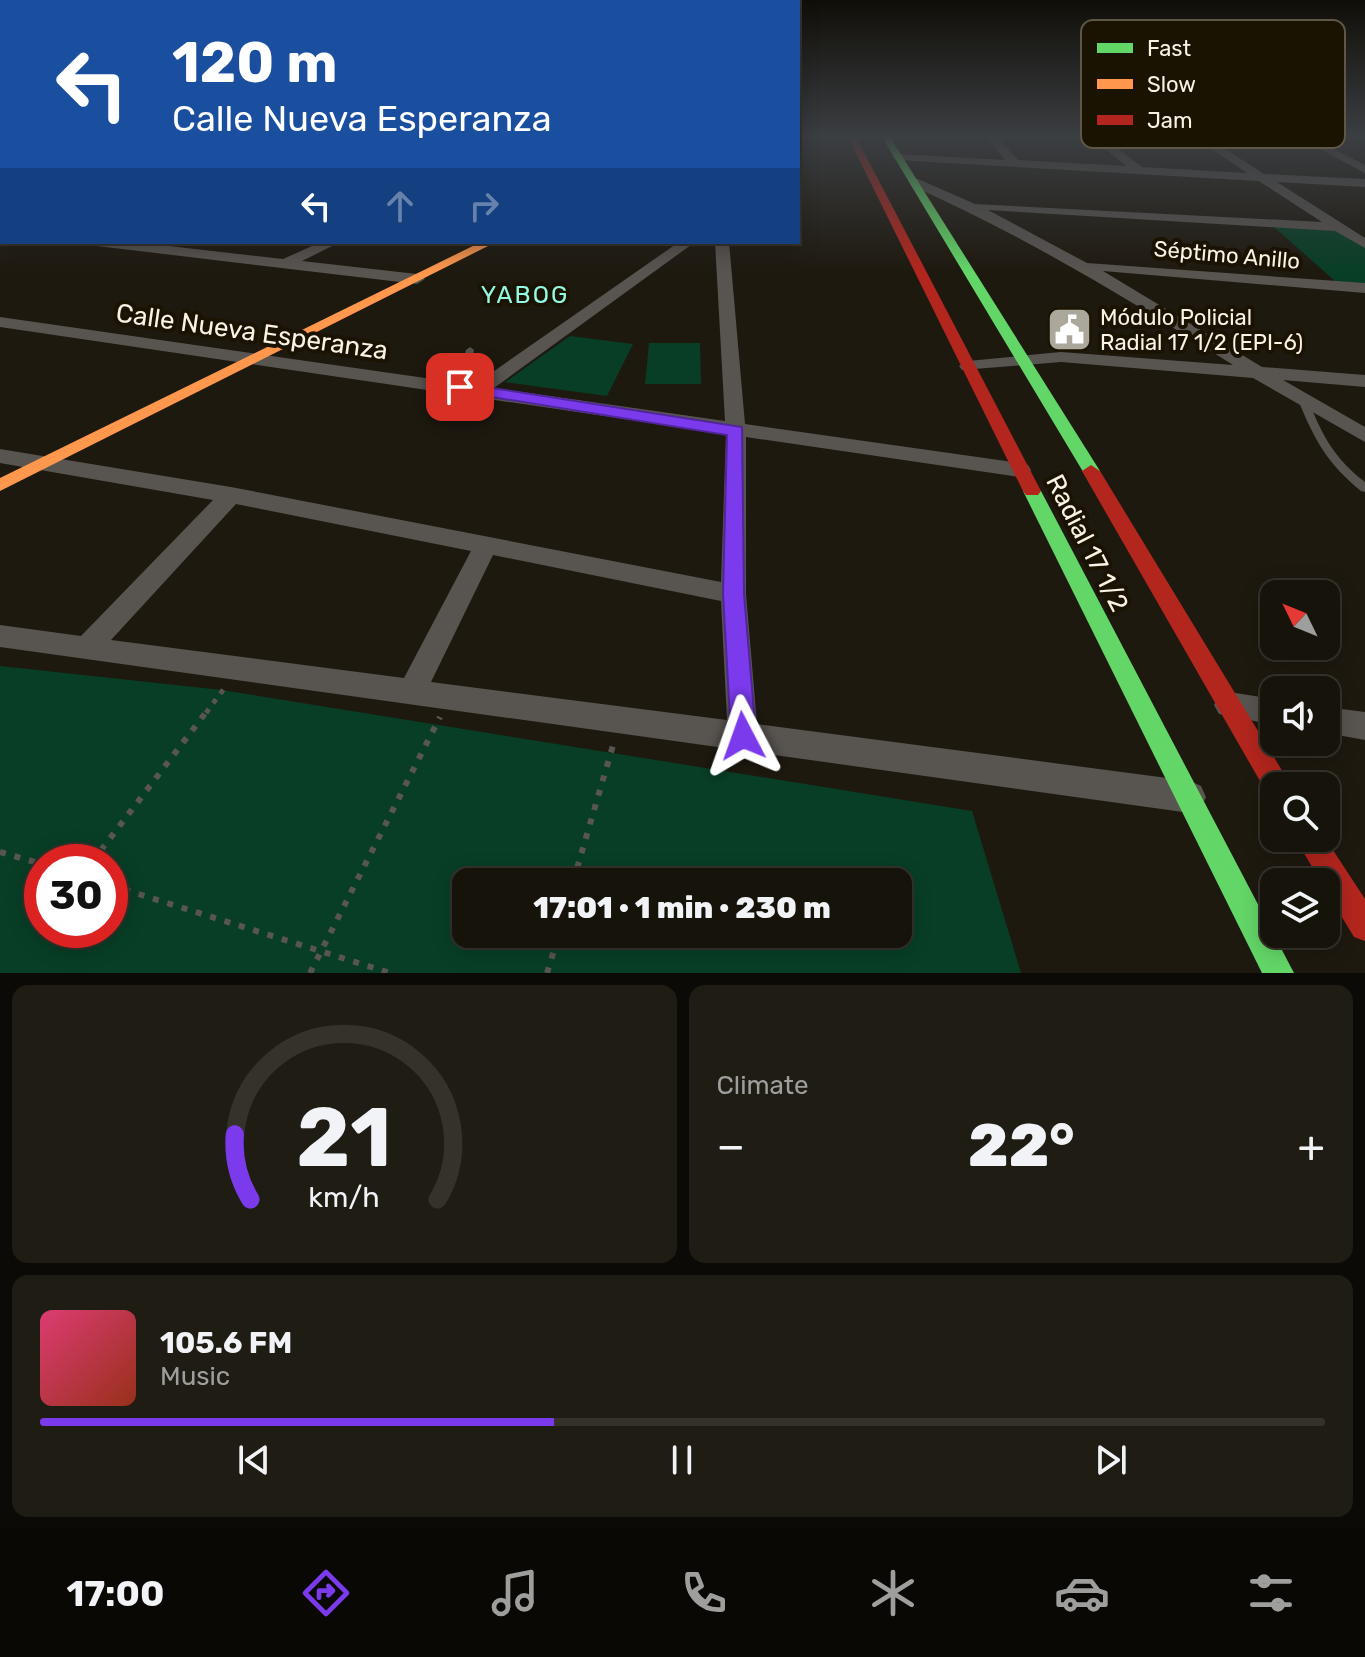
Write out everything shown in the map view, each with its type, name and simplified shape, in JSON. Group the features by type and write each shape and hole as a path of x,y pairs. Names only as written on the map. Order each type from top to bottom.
{"street":[{"name":"Radial 17 1/2","path":"875,182 1278,973"},
{"name":"Radial 17 1/2","path":"914,182 1025,360 1269,772"},
{"path":"915,182 973,205 1085,265 1258,374 1365,436"},
{"path":"1269,182 1365,244"},
{"path":"930,207 973,205 1339,227"},
{"path":"152,244 417,279"},
{"path":"287,262 328,244"},
{"path":"0,485 486,244"},
{"path":"470,389 685,244"},
{"path":"722,244 736,431 733,594 743,736"},
{"name":"Séptimo Anillo","path":"1085,265 1365,288"},
{"name":"Calle Nueva Esperanza","path":"0,322 1020,470"},
{"path":"968,366 1061,357 1365,381"},
{"path":"0,456 231,495 733,594"},
{"path":"86,648 231,495"},
{"path":"411,692 487,544"},
{"path":"0,636 1190,797"},
{"path":"1229,705 1260,710"},
{"path":"1340,722 1365,726"},
{"path":"1318,852 1365,926"}],"lane":[{"path":"470,350 470,389"},
{"path":"1304,402 1323,448 1341,470 1365,488"}],"path":[{"path":"106,844 241,669"},
{"path":"310,973 450,697"},
{"path":"577,868 621,719"},
{"path":"0,852 24,859"},
{"path":"128,891 390,973"},
{"path":"547,973 555,948"}],"green space":[{"path":"1273,226 1338,231 1365,245 1365,284 1336,282"},
{"path":"570,336 633,344 607,396 505,382"},
{"path":"649,343 700,343 701,384 645,384"},
{"path":"0,666 222,690 972,811 1021,973 0,973"}],"traffic: fast":[{"path":"914,182 1091,471"},
{"path":"1032,491 1278,973"}],"traffic: slow":[{"path":"0,485 486,244"}],"traffic: jam":[{"path":"875,182 1032,491"},
{"path":"1091,471 1269,772"},
{"path":"1318,852 1365,926"}],"place":[{"name":"Módulo Policial Radial 17 1/2 (EPI-6)","path":"1069,330"}],"district":[{"name":"YABOG","path":"525,295"}],"route":[{"path":"460,387 736,431 733,594 743,736"}]}
